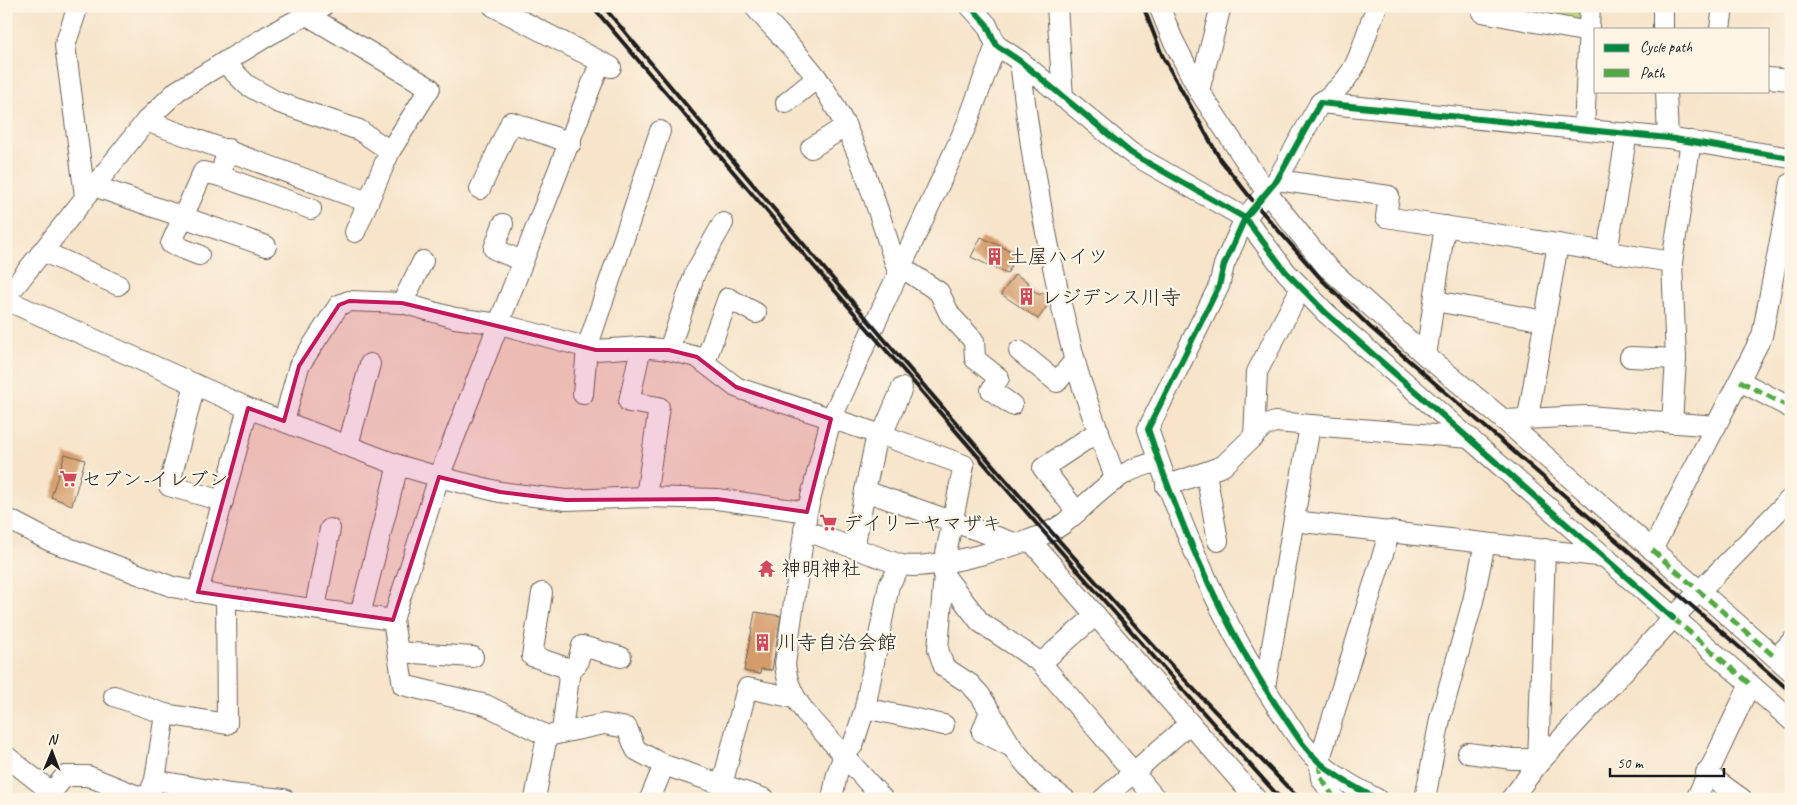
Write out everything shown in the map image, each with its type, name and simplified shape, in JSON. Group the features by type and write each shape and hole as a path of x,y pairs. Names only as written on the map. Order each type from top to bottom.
{"street":[{"path":"78,6 65,45 90,191"},
{"path":"493,6 607,65 571,143 522,262 500,324 439,477 393,620 403,685 486,705 554,734 604,724 626,728 636,750 664,765 766,799"},
{"path":"754,6 817,78 846,126 900,269 939,292 950,315 974,342 974,359 999,378 991,390 1012,405"},
{"path":"970,6 987,25 996,45 1020,61 1131,153 1245,218 1286,272 1326,313 1791,720"},
{"path":"1058,6 1063,98"},
{"path":"1159,6 1172,38 1199,91 1272,186 1326,266 1426,356 1504,420 1791,671"},
{"path":"1199,91 1221,6"},
{"path":"1484,6 1482,12 1589,32"},
{"path":"1584,129 1590,6"},
{"path":"1663,6 1663,28"},
{"path":"1720,28 1723,6"},
{"path":"1374,7 1354,71 1339,89 1320,103 1272,186 1245,218 1224,265 1219,286 1148,429 1166,486 1205,576 1264,687 1304,746 1319,762 1343,782 1377,799"},
{"path":"6,290 15,286 146,121 177,91 269,34 315,11 430,88 390,151 355,232"},
{"path":"883,799 795,698 786,680 784,664 805,521 830,419 967,124 996,45"},
{"path":"1020,61 1029,143 1044,228 1075,360 1116,480"},
{"path":"224,62 247,85 277,102 359,130 390,151"},
{"path":"786,103 817,78"},
{"path":"1770,78 1791,80"},
{"path":"1666,92 1668,138"},
{"path":"1320,103 1627,133 1691,141 1791,158"},
{"path":"146,121 228,149 368,202"},
{"path":"480,189 511,122 571,143"},
{"path":"811,148 846,126"},
{"path":"583,394 587,348 660,131"},
{"path":"1607,252 1627,133"},
{"path":"1672,423 1676,359 1672,262 1691,141"},
{"path":"220,176 228,149"},
{"path":"199,255 171,244 203,172 220,176 311,209"},
{"path":"1652,550 1762,336 1791,182"},
{"path":"1272,186 1389,196 1386,217 1672,262"},
{"path":"90,191 184,217 266,246"},
{"path":"669,350 696,273 723,223"},
{"path":"503,224 494,249 522,262"},
{"path":"1426,356 1445,226"},
{"path":"1528,417 1558,244"},
{"path":"42,251 118,285"},
{"path":"402,303 423,261"},
{"path":"1254,437 1257,372 1301,288"},
{"path":"705,362 728,298 756,313"},
{"path":"6,300 248,408 398,465 500,492 566,500 717,499 805,521 854,548 914,568 944,569 1023,542 1062,525 1125,473 1158,461"},
{"path":"284,421 299,366 339,305 349,301 402,303 455,318 500,324 596,350 641,347 669,350 705,362 736,387 879,434 964,465 944,569 938,649 944,667 970,684 990,711 1012,747 1038,778 1057,796"},
{"path":"1434,301 1545,321"},
{"path":"641,347 629,402 659,407 646,498"},
{"path":"1019,351 1057,382 1075,360"},
{"path":"1630,357 1676,359"},
{"path":"348,445 370,364"},
{"path":"1740,381 1791,408"},
{"path":"195,384 169,486 223,501"},
{"path":"854,548 879,434 902,388"},
{"path":"198,592 248,408"},
{"path":"1504,420 1528,417 1587,416 1716,426"},
{"path":"1166,486 1206,474 1223,466 1264,426 1274,422 1470,438"},
{"path":"1264,687 1310,426"},
{"path":"1077,512 1043,468 1099,432"},
{"path":"360,615 398,465"},
{"path":"1206,474 1218,541"},
{"path":"865,492 953,522 1023,542 1054,568 1096,614 1188,724 1256,799"},
{"path":"1514,798 1539,762 1673,618 1791,498"},
{"path":"6,518 50,541 173,587 226,597 393,620"},
{"path":"1294,521 1606,557"},
{"path":"315,608 330,529"},
{"path":"1336,799 1322,778 1319,762 1390,531"},
{"path":"1425,799 1440,720 1474,601 1485,543"},
{"path":"1539,762 1546,550"},
{"path":"832,799 837,774 844,756 853,744 865,708 889,585 902,565"},
{"path":"944,569 980,622 1041,663 1156,799"},
{"path":"542,592 532,656 570,669"},
{"path":"114,696 165,714 227,724 226,597"},
{"path":"1041,663 1096,614"},
{"path":"1776,658 1791,642"},
{"path":"535,799 570,669 577,664 582,646 621,657"},
{"path":"398,652 473,657"},
{"path":"1696,799 1706,773 1750,684"},
{"path":"722,785 747,688 795,698"},
{"path":"865,708 944,725"},
{"path":"6,756 48,795 65,776 88,776 146,799 155,780 165,714"},
{"path":"1103,799 1188,724"},
{"path":"1468,753 1539,762"},
{"path":"650,799 664,765"},
{"path":"1706,773 1742,799"},
{"path":"155,780 230,794 284,799"}],"highlighted area":[{"path":"349,301 402,303 596,350 669,350 697,357 736,387 831,419 807,512 717,499 566,500 500,492 439,477 393,620 198,592 248,408 284,421 299,366 339,305"}],"green space":[{"path":"1484,6 1590,6 1589,32"}],"building":[{"name":"土屋ハイツ","path":"981,237 1017,254 1007,274 971,257"},
{"name":"レジデンス川寺","path":"1015,274 1029,283 1027,286 1040,295 1042,292 1052,299 1038,319 1001,294"},
{"name":"セブン-イレブン","path":"65,454 85,460 72,505 51,497"},
{"name":"川寺自治会館","path":"755,612 781,616 772,670 761,669 760,674 744,671"}],"railway":[{"path":"592,6 1020,504 1281,799"},
{"path":"603,6 890,346 1036,515 1185,680 1299,799"},
{"path":"1143,6 1162,55 1220,159 1257,206 1321,279 1370,327 1791,692"}],"marked path":[{"path":"1740,381 1791,408"},
{"path":"1652,550 1776,658"},
{"path":"1673,618 1750,684"},
{"path":"1319,763 1321,778 1335,799"}],"cycle path":[{"path":"970,6 987,25 996,45 1020,61 1131,153 1245,218 1286,272 1326,313 1673,618"},
{"path":"1377,799 1340,778 1313,756 1296,735 1256,673 1219,606 1203,572 1160,465 1148,429 1219,286 1224,265 1245,218 1277,180 1320,103 1668,138 1791,158"}],"place":[{"name":"土屋ハイツ","path":"994,256"},
{"name":"レジデンス川寺","path":"1027,297"},
{"name":"セブン-イレブン","path":"68,479"},
{"name":"デイリーヤマザキ","path":"829,523"},
{"name":"神明神社","path":"767,568"},
{"name":"川寺自治会館","path":"763,642"}]}
